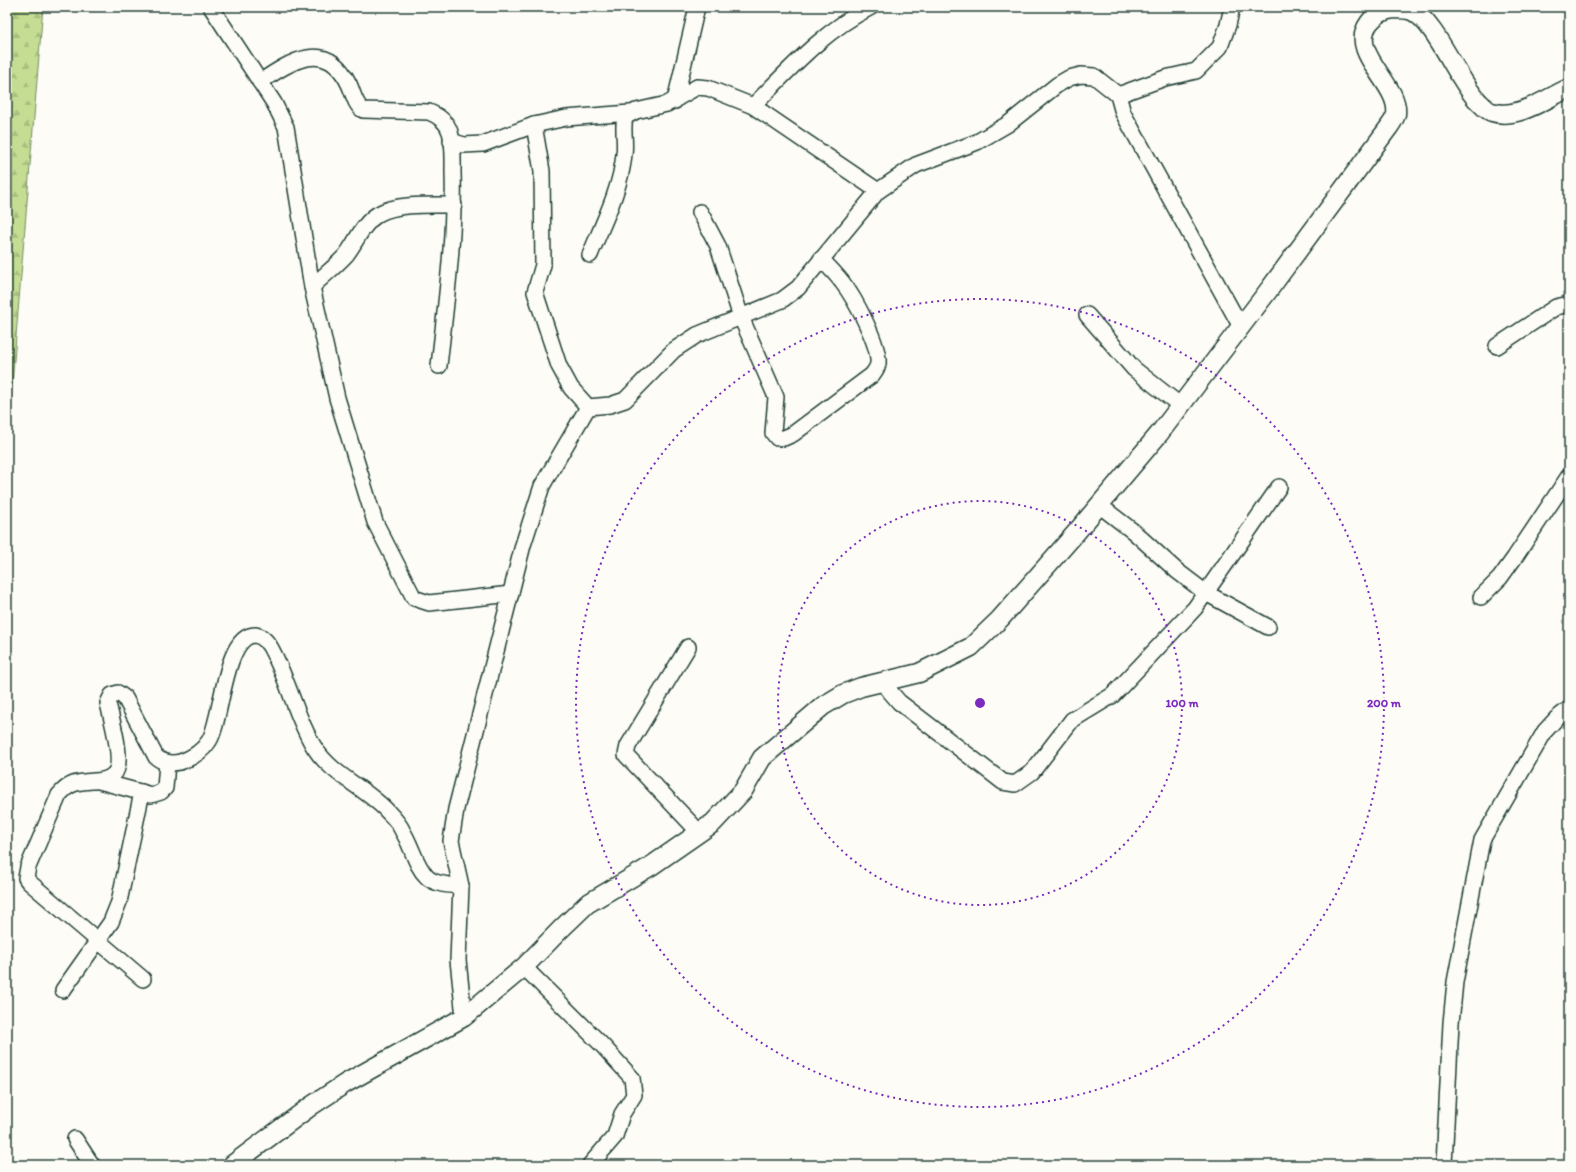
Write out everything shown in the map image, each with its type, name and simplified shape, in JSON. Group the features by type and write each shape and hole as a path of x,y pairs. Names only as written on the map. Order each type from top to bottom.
{"street":[{"path":"211,7 274,103 286,127 312,286 337,398 375,522 414,598 429,603 511,594"},
{"path":"675,101 697,7"},
{"path":"753,106 813,45 858,14 871,7"},
{"path":"1118,96 1165,78 1196,71 1220,47 1228,25 1232,7"},
{"path":"232,1165 311,1106 346,1084 464,1017 524,967 587,904 651,866 713,823 743,791 762,758 817,711 843,694 882,681 919,673 971,647 1000,619 1099,505 1181,406 1396,116 1396,105 1390,90 1364,48 1364,36 1368,24 1377,14 1389,10 1400,9 1413,12 1418,16 1436,37 1455,70 1474,97 1491,112 1507,114 1517,112 1569,88"},
{"path":"260,82 283,66 316,56 323,57 337,64 348,82 358,104 363,110 430,112 438,116 446,123 451,133 454,205 439,366"},
{"path":"588,407 610,405 625,400 674,350 697,335 782,300 798,288 878,191 916,165 977,142 1008,124 1057,85 1069,78 1081,75 1094,76 1118,96 1123,113 1241,327"},
{"path":"451,141 464,145 483,144 534,125 566,118 630,113 675,101 690,89 703,86 753,106 878,191"},
{"path":"590,255 617,189 624,154 625,117 630,113"},
{"path":"534,125 542,171 543,265 535,292 559,366 571,388 588,407"},
{"path":"312,286 347,254 364,226 379,214 394,208 454,205"},
{"path":"700,212 718,246 741,317 776,397 773,433 777,438 784,438 808,424 872,375 878,363 865,319 842,282 821,259"},
{"path":"1497,346 1556,307 1569,304"},
{"path":"1087,315 1134,369 1181,406"},
{"path":"464,1017 458,960 461,886 451,841 453,827 523,545 542,486 588,407"},
{"path":"1481,597 1500,578 1569,476"},
{"path":"882,681 899,702 1003,782 1015,784 1032,772 1072,720 1113,695 1191,613 1279,487"},
{"path":"1099,505 1134,532 1176,571 1206,593 1268,627"},
{"path":"143,979 33,886 26,878 26,873 59,795 67,786 75,783 99,781 110,778 115,774 118,765 118,756 108,703 110,698 116,693 122,694 156,757 162,762 173,764 187,760 202,750 210,740 216,726 218,708 230,664 236,648 247,637 260,636 266,640 276,657 314,747 329,766 388,811 403,831 420,868 428,878 436,882 461,886"},
{"path":"688,647 628,746 626,756 699,832"},
{"path":"1444,1165 1451,1023 1455,982 1482,840 1545,731 1556,719 1569,709"},
{"path":"99,781 151,795 161,792 165,788 167,763"},
{"path":"63,990 111,922 119,902 142,792"},
{"path":"524,967 602,1045 632,1078 634,1095 622,1114 615,1136 590,1165"},
{"path":"74,1139 92,1165"}],"green space":[{"path":"7,7 43,7 7,446"}]}
